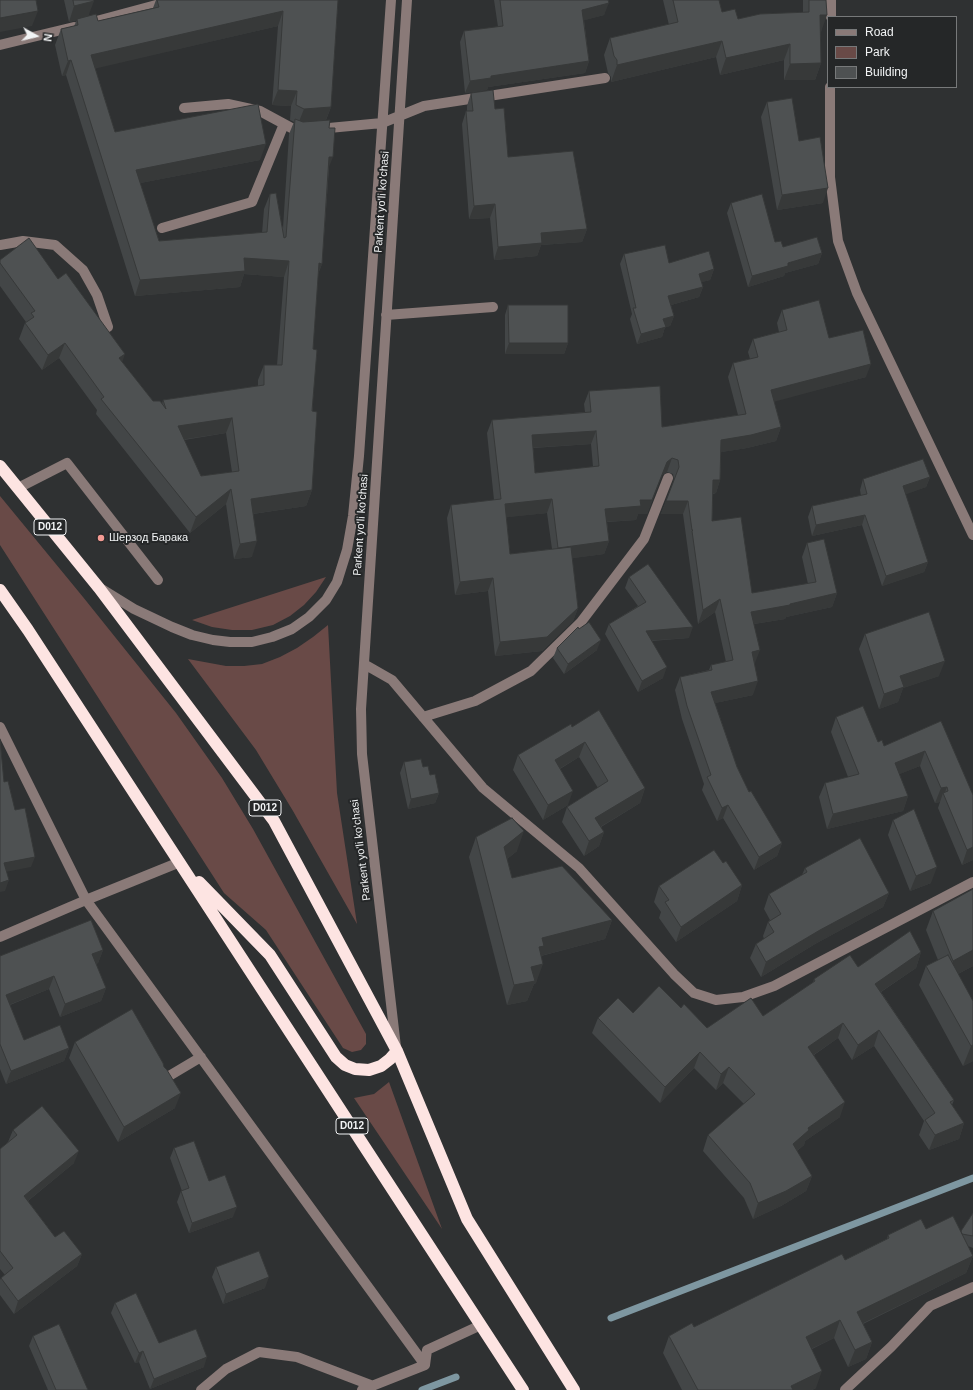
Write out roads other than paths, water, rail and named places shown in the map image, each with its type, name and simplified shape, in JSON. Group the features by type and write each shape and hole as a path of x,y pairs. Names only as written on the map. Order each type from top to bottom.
{"highway":[{"name":"D012","path":"0,466 99,588 274,820 397,1051 467,1219 574,1390"},
{"name":"D012","path":"0,590 28,630 180,862 523,1390"},
{"path":"180,862 270,955 336,1057 345,1065 360,1070 378,1068 386,1063 397,1051"}],"street":[{"path":"0,45 175,0"},
{"name":"Parkent yo'li ko'chasi","path":"99,588 134,609 172,628 213,640 252,642 272,637 292,629 309,617 326,600 337,582 347,550 353,516 359,456 391,0"},
{"name":"Parkent yo'li ko'chasi","path":"397,1051 362,754 362,709 406,0"},
{"path":"831,0 831,16"},
{"path":"184,108 228,104 260,111 297,131 382,123 424,106 605,78"},
{"path":"830,88 830,177 838,241 857,293 973,535"},
{"path":"162,228 252,202 284,124"},
{"path":"0,245 23,241 55,245 83,270 97,295 108,327"},
{"path":"386,315 493,307"},
{"path":"18,488 67,463 158,580"},
{"path":"423,717 475,701 531,671 581,622 644,538 668,478"},
{"path":"364,664 392,680 483,788 579,868 674,974 694,993 716,1000 743,997 774,986 973,882"},
{"path":"0,727 86,900 425,1365"},
{"path":"0,937 180,862"},
{"path":"164,1078 201,1058"},
{"path":"845,1390 891,1348 930,1306 973,1287"},
{"path":"425,1365 427,1350 481,1325"},
{"path":"201,1390 226,1369 259,1352 297,1357 373,1386"},
{"path":"362,1390 425,1365"}],"waterway":[{"path":"611,1318 973,1178"},
{"path":"422,1390 456,1377"}],"place":[{"name":"Шерзод Барака","path":"101,538"}]}
